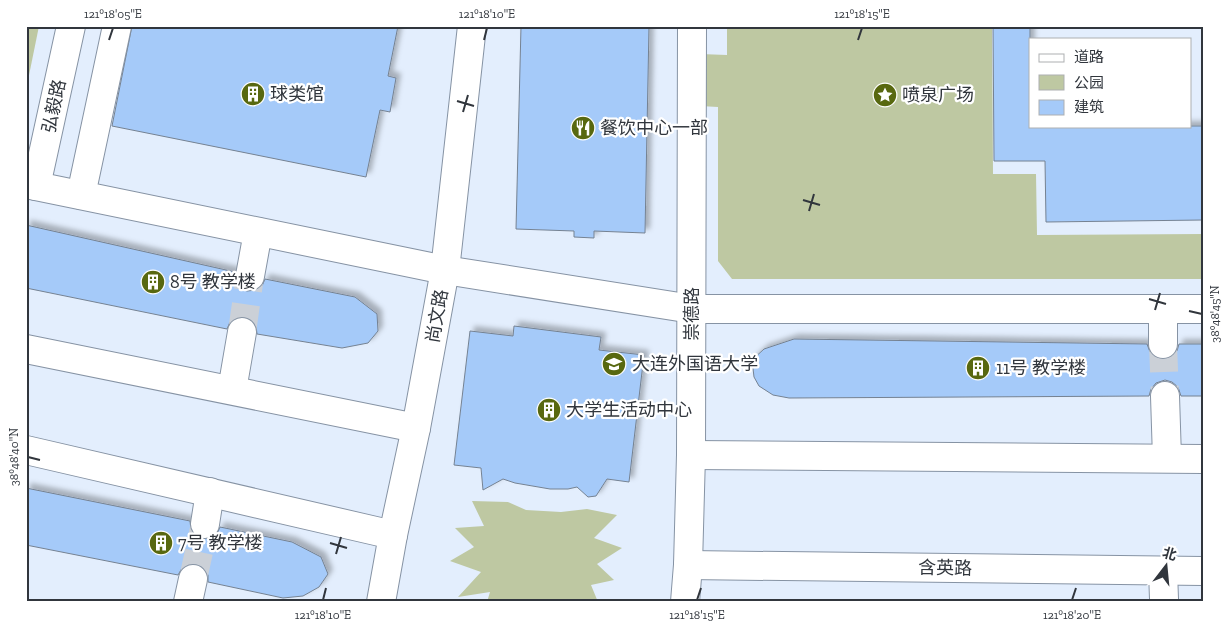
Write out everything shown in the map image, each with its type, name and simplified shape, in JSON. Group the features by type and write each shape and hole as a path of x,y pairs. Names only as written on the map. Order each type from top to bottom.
{"street":[{"name":"弘毅路","path":"31,185 71,26"},
{"path":"81,195 117,26"},
{"name":"尚文路","path":"381,602 445,270 472,26"},
{"name":"崇德路","path":"685,602 691,455 692,26"},
{"path":"31,185 445,270 692,309 1203,308"},
{"path":"250,276 258,232"},
{"path":"1163,309 1164,344"},
{"path":"232,390 242,332"},
{"path":"26,349 416,428"},
{"path":"1165,396 1167,458"},
{"path":"26,450 393,535"},
{"path":"691,455 1203,459"},
{"path":"205,524 210,492"},
{"name":"含英路","path":"688,564 1203,571"},
{"path":"1163,571 1164,599"}],"shaded area":[{"name":"大连外国语大学","path":"26,26 1203,26 1203,602 26,602"}],"green space":[{"path":"26,26 39,26 26,90"},
{"path":"727,26 992,26 993,174 1036,174 1037,235 1203,234 1203,279 732,279 718,261 718,107 700,106 700,54 727,55"},
{"path":"472,501 508,502 526,510 561,512 587,509 617,515 594,538 622,548 597,564 614,580 591,585 598,602 487,602 490,592 458,597 481,572 450,561 474,547 455,528 484,526"}],"building":[{"name":"球类馆","path":"132,26 398,26 388,76 396,78 390,112 380,110 366,177 112,126"},
{"name":"餐饮中心一部","path":"521,26 649,26 645,233 594,231 594,238 574,237 574,231 516,229"},
{"path":"993,26 1030,26 1029,128 1192,128 1192,126 1203,126 1203,220 1046,222 1045,161 994,161"},
{"name":"8号 教学楼","path":"26,225 235,272 236,282 240,288 247,291 256,290 262,286 265,279 355,297 377,314 378,331 368,343 342,348 257,334 256,326 252,320 245,317 236,318 230,322 227,329 26,288"},
{"name":"大学生活动中心","path":"514,326 601,337 599,350 644,355 629,482 607,479 596,496 588,497 577,487 550,489 503,479 483,490 481,468 454,465 470,331 513,336"},
{"name":"11号 教学楼","path":"794,339 1147,344 1150,352 1156,358 1163,360 1171,357 1177,351 1179,344 1203,344 1203,396 1181,396 1178,387 1172,382 1165,380 1156,383 1151,389 1149,396 789,398 773,395 759,386 754,377 752,360 764,349"},
{"name":"7号 教学楼","path":"26,488 190,521 191,530 195,536 202,539 211,538 217,534 220,527 292,542 321,557 328,574 319,587 303,596 283,598 208,582 208,575 204,568 196,564 189,564 182,568 178,575 26,545"}],"tunnel":[{"path":"242,332 250,276"},
{"path":"1163,344 1165,396"},
{"path":"193,579 205,524"}],"place":[{"name":"球类馆","path":"253,94"},
{"name":"喷泉广场","path":"885,95"},
{"name":"餐饮中心一部","path":"583,128"},
{"name":"8号 教学楼","path":"153,282"},
{"name":"大连外国语大学","path":"614,364"},
{"name":"11号 教学楼","path":"978,368"},
{"name":"大学生活动中心","path":"549,410"},
{"name":"7号 教学楼","path":"161,543"}]}
